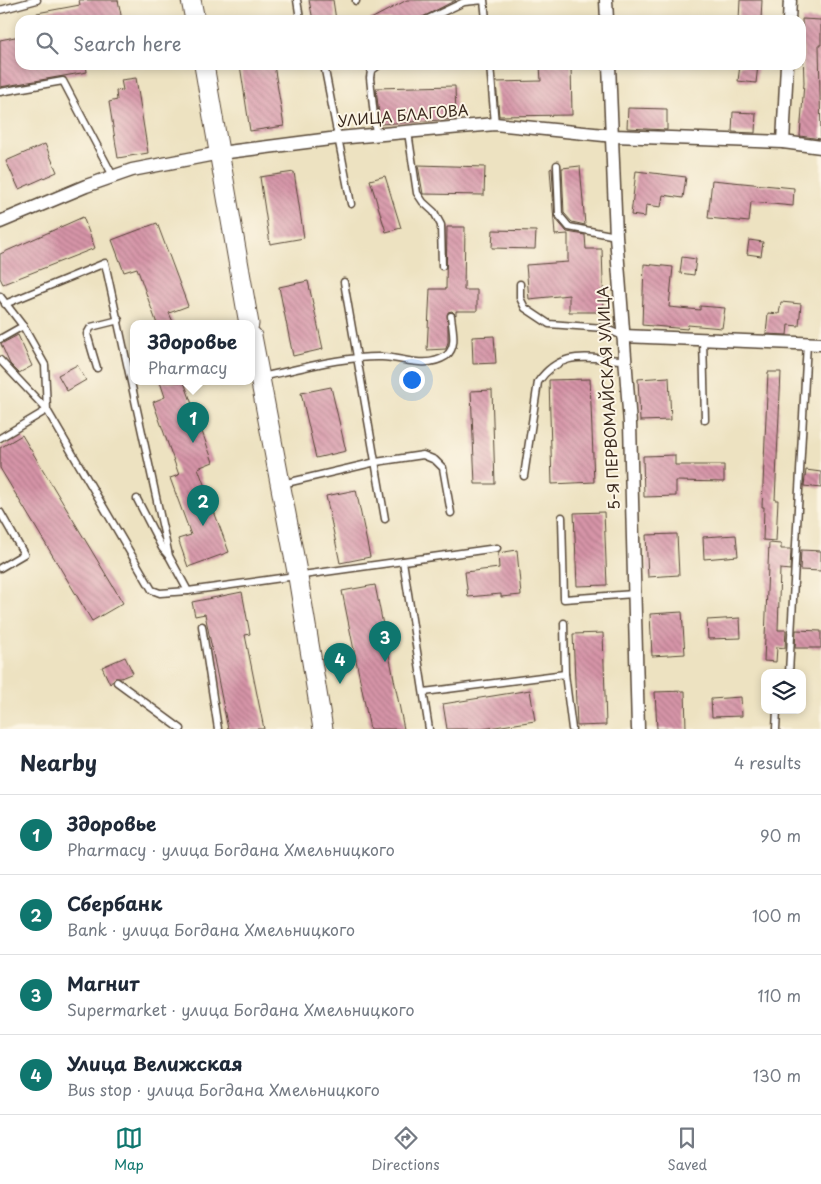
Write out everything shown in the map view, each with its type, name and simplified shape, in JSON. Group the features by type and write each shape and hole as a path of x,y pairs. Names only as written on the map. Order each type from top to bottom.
{"main road":[{"path":"191,0 194,15"},
{"path":"205,70 248,320"},
{"path":"255,352 298,577 323,729"}],"street":[{"path":"606,0 607,15"},
{"path":"789,15 790,0"},
{"name":"5-Я ПЕРВОМАЙСКАЯ УЛИЦА","path":"610,70 616,236 630,424 638,729"},
{"path":"783,142 787,70"},
{"name":"УЛИЦА БЛАГОВА","path":"0,222 113,176 140,168 220,153 338,138 495,124 614,136 783,142 821,147"},
{"path":"623,336 821,344"}],"lane":[{"path":"0,10 37,0"},
{"path":"298,0 300,15"},
{"path":"437,15 464,2 485,0 486,15"},
{"path":"325,70 350,204"},
{"path":"372,70 370,78 376,135"},
{"path":"490,70 495,124"},
{"path":"0,92 63,81 113,176"},
{"path":"408,132 417,193 423,202 434,212 441,225 442,266"},
{"path":"557,165 559,215 569,227 616,236"},
{"path":"4,304 105,263 130,372"},
{"path":"344,282 359,357 385,519"},
{"path":"520,284 520,298 525,308 550,324 604,328 623,336"},
{"path":"0,296 4,304 23,326 45,365 47,410"},
{"path":"260,378 359,357 384,357 422,363 436,361 448,354 454,344 451,316"},
{"path":"97,368 87,334 91,327 119,320"},
{"path":"0,339 23,326"},
{"path":"703,340 705,420"},
{"path":"789,669 807,343"},
{"path":"524,476 538,382 546,371 568,358 625,360"},
{"path":"0,360 47,410 152,590 160,593 188,591 497,548"},
{"path":"133,385 169,556"},
{"path":"0,438 47,410"},
{"path":"280,484 376,462 423,455 435,460 443,468 451,513"},
{"path":"137,499 162,548 169,556 188,591"},
{"path":"0,512 24,554 0,568"},
{"path":"562,517 564,599 634,594"},
{"path":"403,561 429,729"},
{"path":"564,623 565,674 572,729"},
{"path":"202,626 218,729"},
{"path":"424,692 565,674"},
{"path":"117,682 181,729"},
{"path":"776,729 777,714"}],"building":[{"path":"79,0 118,0 121,15 37,15 37,13 80,5"},
{"path":"309,0 333,0 335,15 312,15"},
{"path":"407,0 456,0 427,15 378,15"},
{"path":"740,0 762,0 761,15 739,15"},
{"path":"806,19 821,20 821,45 819,45 821,139 800,136 804,70 806,70"},
{"path":"15,37 15,70 87,70 87,72 0,87 0,40"},
{"path":"241,70 275,70 284,126 250,131"},
{"path":"540,70 571,70 572,115 499,116 496,82 541,81"},
{"path":"739,70 757,70 756,83 738,81"},
{"path":"136,78 148,153 118,158 109,102 117,100 116,91 123,90 121,80"},
{"path":"455,86 456,119 380,124 376,88"},
{"path":"628,108 667,109 667,130 627,128"},
{"path":"733,112 756,113 755,133 732,132"},
{"path":"45,144 57,172 19,189 6,161"},
{"path":"418,165 485,167 484,195 423,194"},
{"path":"580,166 585,225 572,222 564,213 562,168"},
{"path":"552,168 555,218 567,232 585,235 586,249 602,249 604,312 569,312 569,295 529,299 526,265 568,262 568,234 555,235 550,169"},
{"path":"636,171 686,177 683,198 663,195 661,207 646,205 645,217 631,215"},
{"path":"294,172 304,238 270,244 260,177"},
{"path":"385,176 401,228 386,232 370,180"},
{"path":"712,180 794,188 793,206 751,202 749,222 708,218"},
{"path":"83,217 95,248 3,284 0,278 0,254"},
{"path":"157,223 188,306 169,313 172,320 156,320 137,268 124,272 112,240"},
{"path":"447,227 465,227 464,290 477,290 477,311 456,311 456,315 452,311 448,312 448,342 446,349 427,350 430,289 446,289"},
{"path":"493,230 536,231 535,249 492,248"},
{"path":"749,240 763,242 761,256 747,254"},
{"path":"682,257 696,259 694,275 680,273"},
{"path":"644,264 673,267 669,307 700,310 700,306 725,308 722,328 688,325 687,329 642,325"},
{"path":"308,281 323,349 293,356 279,287"},
{"path":"781,302 801,304 799,326 788,325 787,335 766,334 768,313 779,314"},
{"path":"18,335 32,366 19,373 10,364 1,344"},
{"path":"494,336 496,363 473,364 472,337"},
{"path":"77,365 86,380 67,391 58,375"},
{"path":"768,372 781,372 775,500 778,500 776,541 763,540 764,507 762,507"},
{"path":"669,377 671,420 640,421 638,379"},
{"path":"590,379 594,482 552,484 549,380"},
{"path":"161,385 185,385 213,462 198,468 229,552 188,567 178,539 191,535 170,478 179,475 153,402 165,397"},
{"path":"331,387 346,451 316,458 301,393"},
{"path":"492,390 495,484 475,484 471,391"},
{"path":"22,435 123,603 92,621 0,468 0,448"},
{"path":"675,455 675,465 724,465 724,482 676,481 676,496 644,497 643,456"},
{"path":"806,470 821,472 821,488 804,486"},
{"path":"356,490 370,557 340,563 326,496"},
{"path":"604,512 607,585 577,586 574,513"},
{"path":"677,534 679,575 648,577 646,535"},
{"path":"736,535 738,556 704,559 703,537"},
{"path":"769,543 781,544 781,549 791,549 790,570 780,569 778,630 786,630 785,648 777,647 776,662 764,661"},
{"path":"517,550 521,595 501,597 501,594 468,597 465,572 499,568 498,553"},
{"path":"801,550 821,551 821,571 800,570"},
{"path":"375,585 404,729 370,729 342,591"},
{"path":"242,592 250,634 245,635 264,729 228,729 205,614 195,616 192,602"},
{"path":"682,612 685,654 652,656 650,614"},
{"path":"740,618 741,638 708,639 707,620"},
{"path":"796,630 821,631 821,648 795,648"},
{"path":"603,633 606,725 577,726 573,634"},
{"path":"125,657 133,673 121,678 115,678 110,684 102,667"},
{"path":"530,690 535,721 482,729 447,729 443,704"},
{"path":"685,691 686,729 657,729 655,692"},
{"path":"741,697 742,716 712,717 711,699"}],"place":[{"name":"Здоровье","path":"193,443"},
{"name":"Сбербанк","path":"203,526"},
{"name":"Магнит","path":"385,662"},
{"name":"Улица Велижская","path":"340,684"}]}
